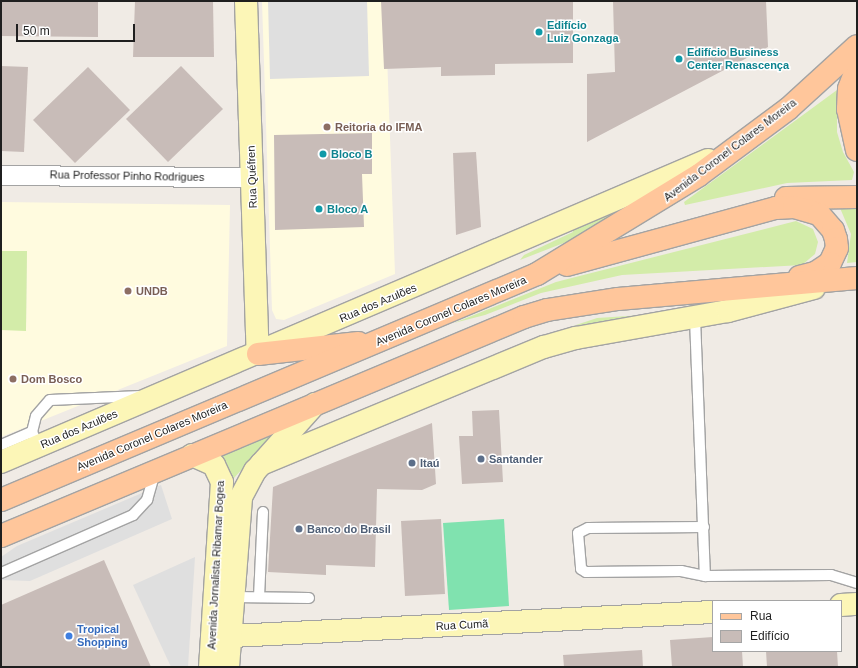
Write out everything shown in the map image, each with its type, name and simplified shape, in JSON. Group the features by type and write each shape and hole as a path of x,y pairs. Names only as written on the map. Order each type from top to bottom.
{"main road":[{"name":"Avenida Coronel Colares Moreira","path":"1,500 537,274 656,204 751,137 788,109 857,46"},
{"path":"857,68 850,89 848,109 857,150"},
{"path":"537,274 627,239 742,204 806,196 857,197"},
{"path":"1,536 524,317 570,306 618,299 806,276 830,263 834,255 836,239 833,230 819,214 803,208 776,208 537,274"},
{"path":"618,299 849,279"},
{"path":"258,354 383,340"}],"street":[{"name":"Rua Quéfren","path":"246,1 258,354"},
{"name":"Rua dos Azulões","path":"1,462 35,439 160,395 258,354 654,185 751,137"},
{"name":"Rua Professor Pinho Rodrigues","path":"1,175 252,177"},
{"path":"261,464 544,347 576,338 695,318 849,279"},
{"name":"Avenida Jornalista Ribamar Bogea","path":"210,667 221,637 232,597 241,497 261,464 315,404"},
{"name":"Avenida Jornalista Ribamar Bogea","path":"192,455 214,465 222,482 221,637 228,667"},
{"path":"842,605 857,604"},
{"name":"Rua Cumã","path":"221,637 712,612"}],"lane":[{"path":"695,318 705,576"},
{"path":"1,445 35,439 42,406 57,397 160,395"},
{"path":"1,573 133,515 147,500 155,471"},
{"path":"259,597 263,512"},
{"path":"704,527 588,528 578,533 580,564 586,572 681,571 705,576 831,574 857,583"},
{"path":"232,597 309,598"}],"shaded area":[{"name":"Reitoria do IFMA","path":"262,1 385,1 395,274 284,320 276,319 272,310"},
{"path":"268,1 367,1 369,76 270,79"},
{"name":"UNDB","path":"1,202 230,205 227,346 1,437 1,330 26,330 27,251 1,251"},
{"path":"161,485 172,519 30,581 1,580 1,557 17,546"},
{"path":"195,557 188,667 171,667 133,585"}],"green space":[{"path":"837,90 837,132 843,152 854,172 852,180 787,183 685,205 684,202"},
{"path":"857,206 857,262 847,263 851,234 840,208"},
{"path":"621,208 622,210 592,232 520,260 524,255 573,232 570,226"},
{"path":"796,221 813,229 818,242 815,254 802,265 622,275 541,293 485,315 454,323 556,282"},
{"path":"1,251 27,251 26,331 1,330"},
{"path":"674,313 603,322 573,326 597,318"},
{"path":"282,426 234,478 229,493 217,455"},
{"path":"504,519 509,606 449,610 443,523"}],"building":[{"path":"1,1 98,1 98,37 1,36"},
{"path":"135,1 213,1 214,57 133,57"},
{"path":"381,1 573,1 573,63 495,64 495,75 441,76 441,67 384,69"},
{"name":"Edifício Business Center Renascença","path":"613,1 766,1 768,47 587,142 587,74 615,72"},
{"path":"1,66 28,67 24,152 1,151"},
{"path":"181,66 223,109 168,162 126,119"},
{"path":"88,67 130,110 75,163 33,120"},
{"path":"372,133 372,174 362,174 364,227 275,230 274,135"},
{"path":"476,152 481,227 456,235 453,153"},
{"name":"Santander","path":"499,410 503,482 462,484 459,436 473,436 472,411"},
{"path":"432,423 436,484 422,490 377,489 375,567 326,565 326,575 268,572 273,487"},
{"path":"441,519 445,594 405,596 401,521"},
{"name":"Tropical Shopping","path":"104,560 151,667 1,667 1,605"},
{"path":"712,637 712,652 742,652 743,667 672,667 670,640"},
{"path":"642,650 643,667 564,667 563,655"},
{"path":"766,652 837,652 838,667 767,667"}],"place":[{"name":"Edifício Luiz Gonzaga","path":"539,32"},
{"name":"Edifício Business Center Renascença","path":"679,59"},
{"name":"Reitoria do IFMA","path":"327,127"},
{"name":"Bloco B","path":"323,154"},
{"name":"Bloco A","path":"319,209"},
{"name":"UNDB","path":"128,291"},
{"name":"Dom Bosco","path":"13,379"},
{"name":"Santander","path":"481,459"},
{"name":"Itaú","path":"412,463"},
{"name":"Banco do Brasil","path":"299,529"},
{"name":"Tropical Shopping","path":"69,636"}]}
